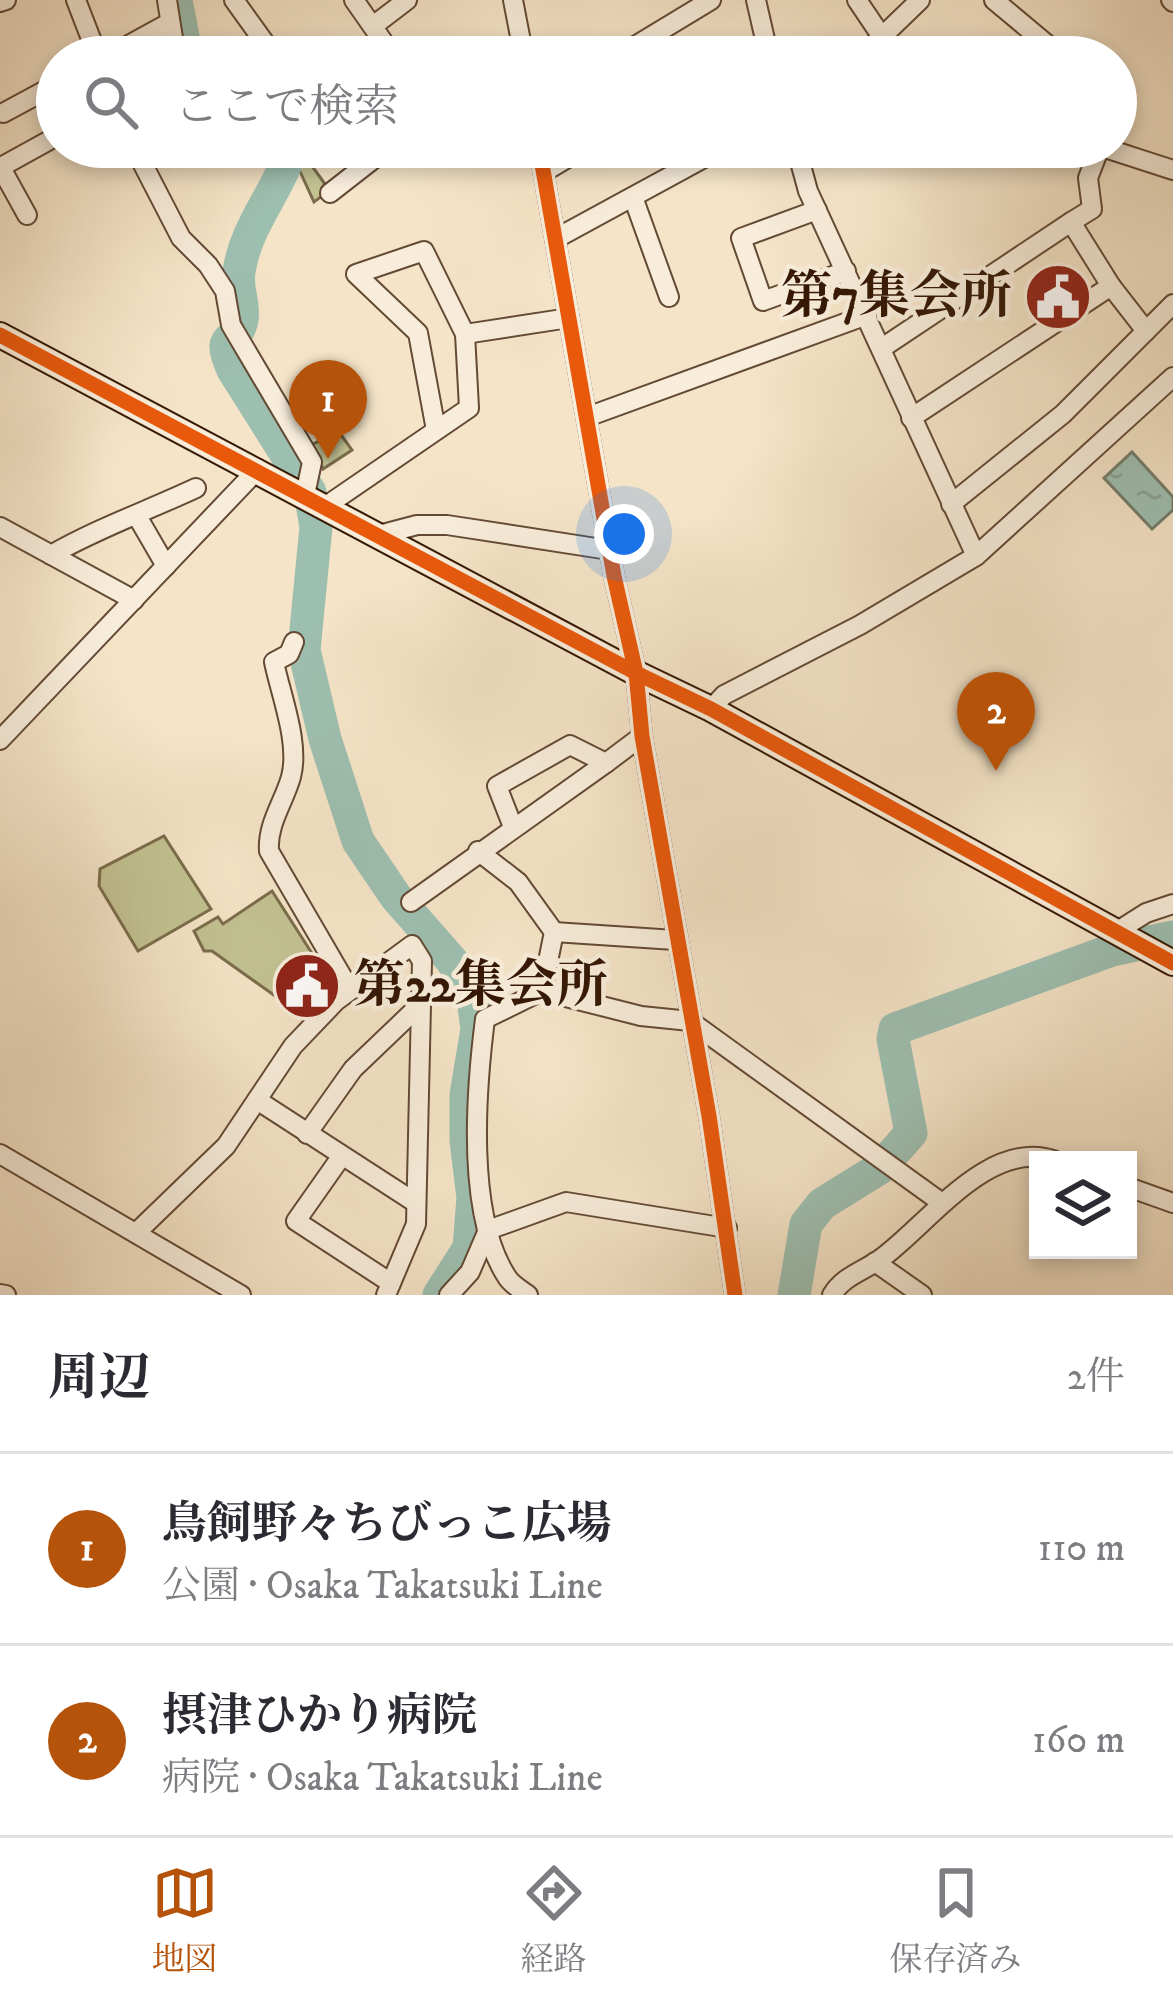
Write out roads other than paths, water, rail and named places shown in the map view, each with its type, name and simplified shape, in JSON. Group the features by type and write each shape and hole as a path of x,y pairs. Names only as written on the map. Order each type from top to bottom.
{"main road":[{"path":"0,335 711,709 1163,957"}],"street":[{"path":"76,0 93,36"},
{"path":"167,0 172,36"},
{"path":"234,0 260,36"},
{"path":"354,0 380,36"},
{"path":"373,26 407,0"},
{"path":"513,0 520,36"},
{"path":"651,36 711,0"},
{"path":"756,0 765,36"},
{"path":"857,0 881,36"},
{"path":"883,36 920,0"},
{"path":"994,0 1037,36"},
{"path":"144,36 169,23"},
{"path":"3,113 36,95"},
{"path":"27,215 0,167 36,147"},
{"path":"1137,158 1173,170"},
{"path":"146,168 181,238 225,291 235,332 312,462 316,501 436,430 469,408 465,334 424,250 356,274 418,333 436,430"},
{"path":"330,193 351,168"},
{"path":"543,168 609,550 636,673 642,736 735,1295"},
{"path":"544,172 551,168"},
{"path":"555,239 686,168"},
{"path":"803,168 817,210 976,556"},
{"path":"882,348 1092,209 1088,178 1092,168"},
{"path":"633,197 669,297"},
{"path":"817,210 741,238 763,301 845,271"},
{"path":"1071,222 1146,332"},
{"path":"911,418 1111,286"},
{"path":"951,504 1063,414 1173,304"},
{"path":"587,417 867,315"},
{"path":"465,334 569,318"},
{"path":"711,709 724,695 860,625 976,556 1173,377"},
{"path":"0,740 258,469"},
{"path":"51,555 99,528 196,488"},
{"path":"137,516 166,566"},
{"path":"379,535 417,525 447,525 609,550"},
{"path":"0,527 134,600"},
{"path":"294,643 289,654 274,662 293,752 292,774 268,836 269,851 350,990"},
{"path":"411,902 642,736"},
{"path":"513,827 497,786 570,745 606,764"},
{"path":"478,851 518,882 554,932 542,991"},
{"path":"1120,934 1146,913 1173,904"},
{"path":"554,932 675,940"},
{"path":"137,1232 226,1145 293,1046 350,990 412,945 422,961 416,1224 389,1289 296,1221 341,1157"},
{"path":"528,1295 507,1280 488,1230 475,1116 485,1019 542,991 641,1016 690,1021 942,1203"},
{"path":"307,1134 353,1069 421,1004"},
{"path":"257,1100 416,1203"},
{"path":"0,1154 241,1295"},
{"path":"832,1295 839,1283 875,1262 967,1184 1029,1155"},
{"path":"1137,1190 1173,1203"},
{"path":"449,1295 470,1272 488,1230 566,1202 727,1228"},
{"path":"875,1262 922,1295"}],"water":[{"path":"1132,452 1173,497 1173,510 1152,529 1104,478"}],"waterway":[{"path":"176,0 183,36"},
{"path":"284,168 246,244 238,278 242,320 226,349 233,370 310,492 316,527 304,650 325,739 358,841 396,897 472,991 477,1029 466,1095 473,1198 469,1248 439,1295"},
{"path":"794,1295 806,1224 822,1204 880,1168 911,1133 895,1029 1112,950 1173,937"}],"place":[{"name":"第7集会所","path":"1058,297"},
{"name":"鳥飼野々ちびっこ広場","path":"328,459"},
{"name":"摂津ひかり病院","path":"996,771"},
{"name":"第22集会所","path":"307,986"}]}
